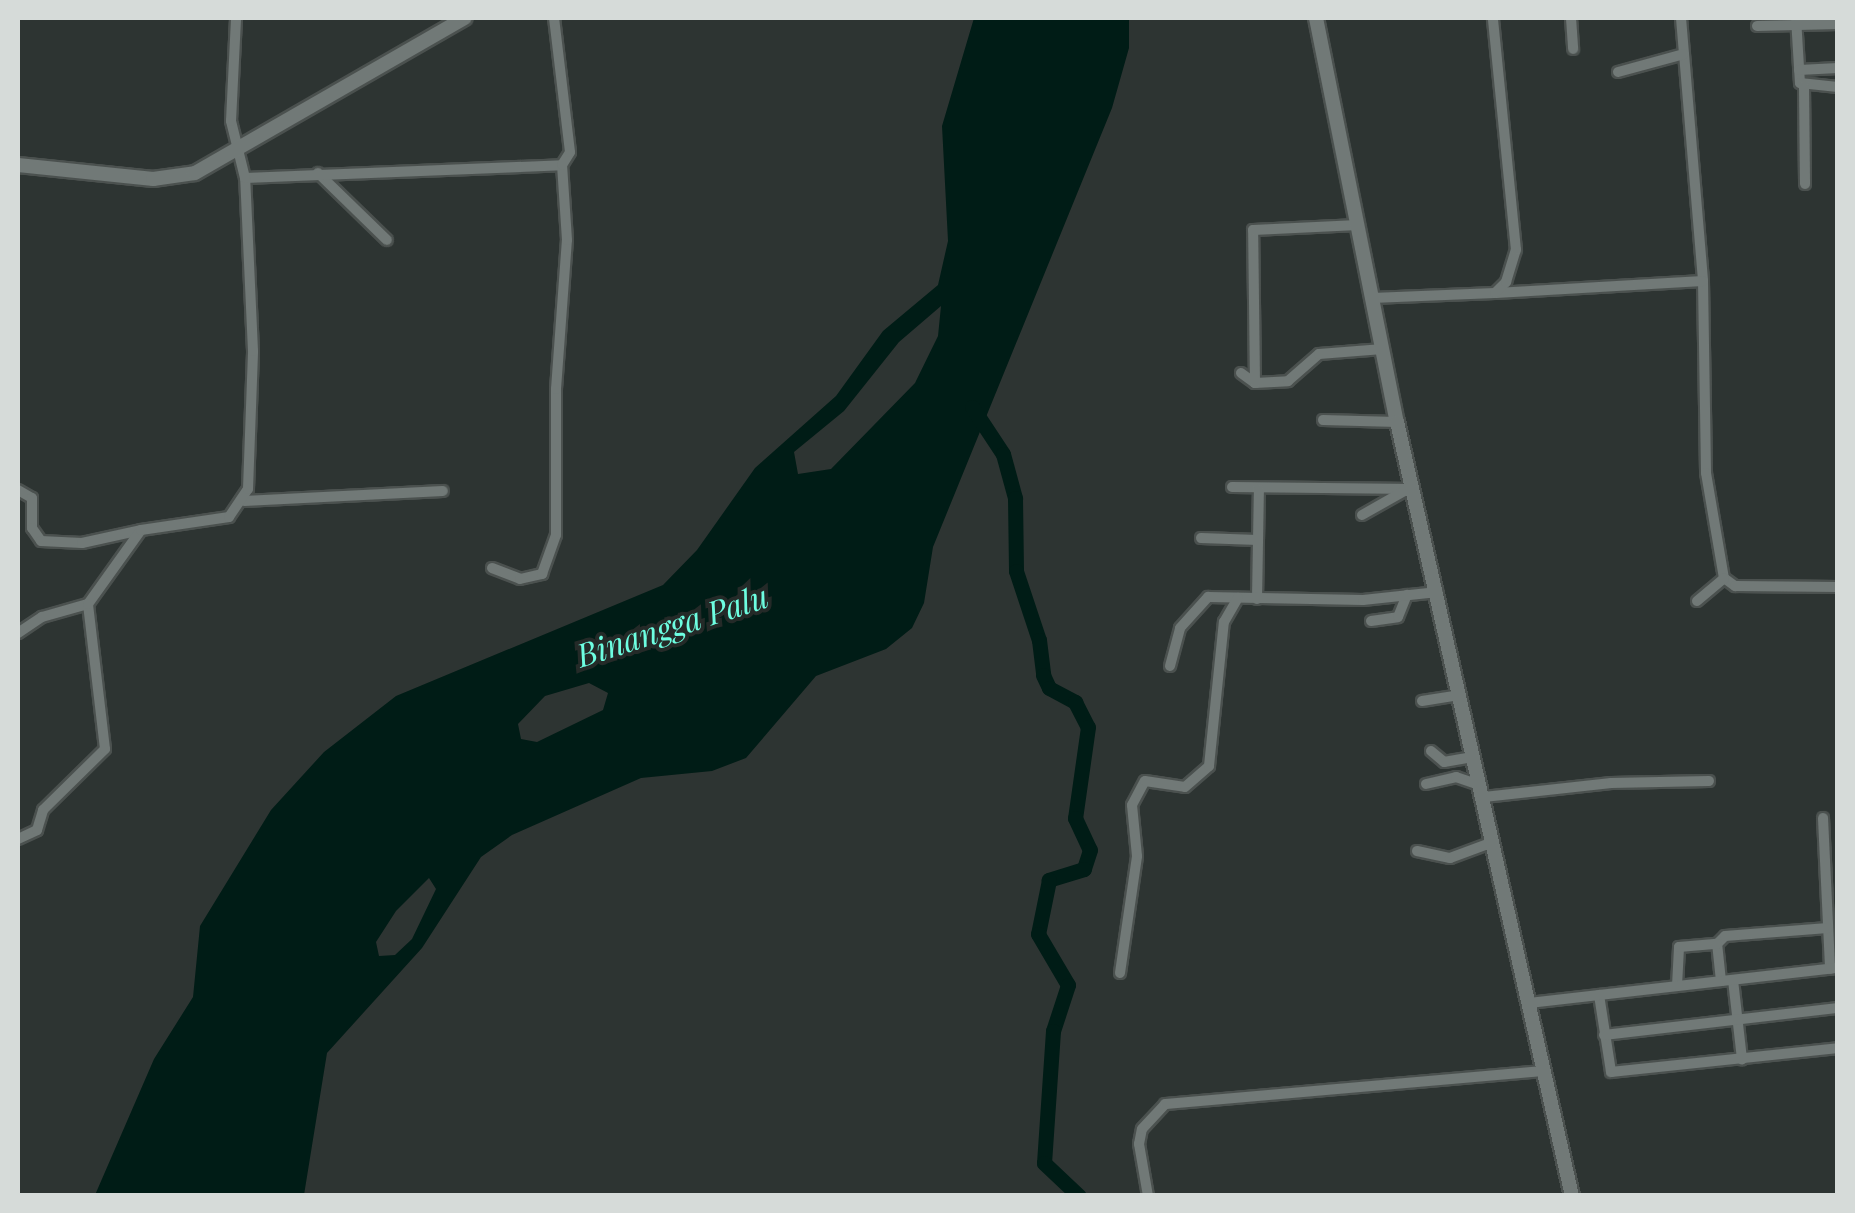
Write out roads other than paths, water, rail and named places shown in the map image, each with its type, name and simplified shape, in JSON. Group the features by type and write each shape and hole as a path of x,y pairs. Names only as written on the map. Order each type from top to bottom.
{"main road":[{"path":"18,164 166,179 195,173 465,18"},
{"path":"1316,18 1410,490 1439,592 1572,1196"}],"street":[{"path":"18,490 32,498 32,528 41,541 82,542 228,517 244,501 253,351 245,178 240,144 231,121 236,18"},
{"path":"492,568 531,578 546,570 554,550 567,240 562,165 570,152 554,18"},
{"path":"1492,18 1516,250 1496,294"},
{"path":"1571,18 1574,49"},
{"path":"1682,18 1703,281 1706,472 1724,578 1735,586 1838,587"},
{"path":"1796,21 1799,70 1804,86 1805,184"},
{"path":"1757,26 1796,21 1838,24"},
{"path":"1618,72 1684,54"},
{"path":"1799,70 1838,68"},
{"path":"1804,86 1838,86"},
{"path":"245,178 562,165"},
{"path":"317,173 387,240"},
{"path":"1255,383 1253,230 1358,226"},
{"path":"1372,298 1703,281"},
{"path":"1241,373 1255,383 1293,379 1319,354 1383,349"},
{"path":"1323,420 1396,422"},
{"path":"1232,488 1410,490"},
{"path":"1257,599 1259,489"},
{"path":"1362,515 1410,490"},
{"path":"244,501 443,491"},
{"path":"18,633 42,617 88,604 141,530"},
{"path":"1201,538 1258,540"},
{"path":"1697,601 1724,578"},
{"path":"1170,666 1174,638 1203,600 1439,592"},
{"path":"1371,621 1398,617 1407,595"},
{"path":"1120,972 1137,856 1132,804 1145,782 1185,787 1209,766 1224,622 1238,598"},
{"path":"18,840 37,830 43,810 105,749 88,604"},
{"path":"1422,701 1461,695"},
{"path":"1431,751 1444,762 1473,757"},
{"path":"1426,784 1456,777 1482,791 1709,782"},
{"path":"1529,1003 1834,969 1828,928 1823,818"},
{"path":"1417,852 1450,858 1493,842"},
{"path":"1824,852 1838,851"},
{"path":"1677,986 1679,947 1717,944 1725,936 1828,928"},
{"path":"1717,944 1737,1020 1742,1059"},
{"path":"1599,995 1608,1070 1614,1073 1838,1048"},
{"path":"1604,1035 1838,1008"},
{"path":"1148,1196 1139,1144 1142,1129 1165,1104 1544,1071"}],"water":[{"name":"Binangga Palu","path":"974,18 1129,18 1129,48 1112,108 933,547 924,603 912,628 886,649 816,676 746,758 712,771 641,778 512,835 481,857 422,948 327,1053 304,1195 95,1195 154,1059 193,997 200,926 271,810 324,752 396,696 663,585 697,550 755,468 836,396 883,331 938,285 948,241 942,126","holes":["941,306 938,336 915,383 831,469 798,474 794,452 844,411 899,342","589,683 608,693 603,710 537,742 521,739 518,724 545,696","429,878 436,889 412,939 395,955 379,956 376,942 396,911"]}],"waterway":[{"path":"972,407 1003,454 1015,498 1016,571 1039,640 1043,675 1049,688 1075,702 1088,727 1075,818 1090,850 1084,869 1049,880 1038,934 1068,985 1053,1031 1044,1163 1079,1196"}]}
